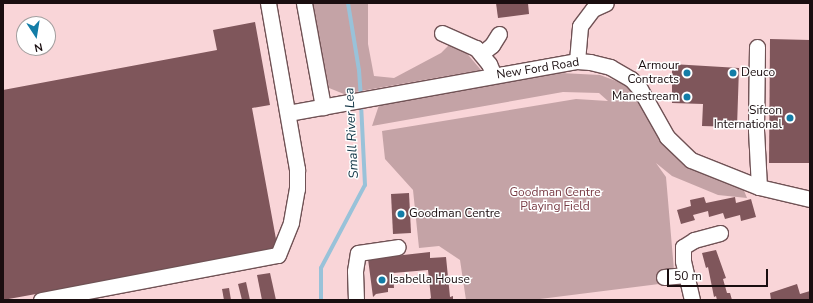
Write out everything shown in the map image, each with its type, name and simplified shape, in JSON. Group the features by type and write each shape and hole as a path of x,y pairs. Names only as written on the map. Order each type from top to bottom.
{"street":[{"path":"41,300 278,255 291,222 297,189 297,169 268,3"},
{"path":"304,3 323,107"},
{"path":"577,61 580,26 593,9 606,3"},
{"path":"442,33 476,48 494,75"},
{"path":"481,54 492,45 499,34"},
{"path":"757,47 756,130 759,186"},
{"name":"New Ford Road","path":"288,113 577,61 600,63 631,79 640,89 667,137 690,160 759,186 810,199"},
{"path":"692,300 682,251 686,244 720,233"},
{"path":"356,300 355,271 358,253 398,247"},
{"path":"664,277 686,274"}],"green space":[{"path":"312,3 368,3 368,44 374,76 394,78 441,53 451,43 464,50 481,70 344,94 329,88"},
{"name":"Goodman Centre Playing Field","path":"561,73 600,75 627,85 647,114 689,165 743,188 747,198 718,195 672,176 656,163 666,177 675,282 532,300 466,300 460,260 439,246 419,248 413,190 385,159 382,131 576,99 608,101 599,93 563,92 372,126 379,105"}],"building":[{"path":"496,3 528,3 529,14 498,18"},
{"path":"255,22 270,105 252,108 278,250 3,300 3,90 217,50 213,30"},
{"name":"Sifcon International","path":"770,39 810,40 810,163 769,163"},
{"path":"672,64 739,68 737,127 702,126 703,104 672,103"},
{"name":"Goodman Centre","path":"409,193 411,233 393,234 391,194"},
{"path":"704,197 706,203 735,197 736,203 751,199 756,217 741,221 740,215 725,219 723,213 709,217 708,211 693,215 695,220 681,224 677,210 691,206 690,200"},
{"path":"716,250 726,278 723,279 727,293 730,293 732,300 717,300 716,296 714,297 708,267 706,268 702,253"},
{"name":"Isabella House","path":"430,252 430,258 446,257 450,297 453,296 453,300 428,300 431,298 428,270 393,273 394,288 388,288 388,292 376,294 373,297 368,259"},
{"path":"270,273 276,300 262,300 257,275"},
{"path":"246,282 250,300 242,300 238,284"},
{"path":"797,284 800,294 810,291 810,300 771,300 770,293"},
{"path":"229,288 231,300 224,300 222,289"}],"waterway":[{"name":"Small River Lea","path":"348,3 359,70 361,97"},
{"name":"Small River Lea","path":"321,300 321,268 365,185 361,103"}],"place":[{"name":"Armour Contracts","path":"687,73"},
{"name":"Deuco","path":"733,73"},
{"name":"Manestream","path":"687,97"},
{"name":"Sifcon International","path":"790,118"},
{"name":"Goodman Centre","path":"401,214"},
{"name":"Isabella House","path":"382,280"}]}
